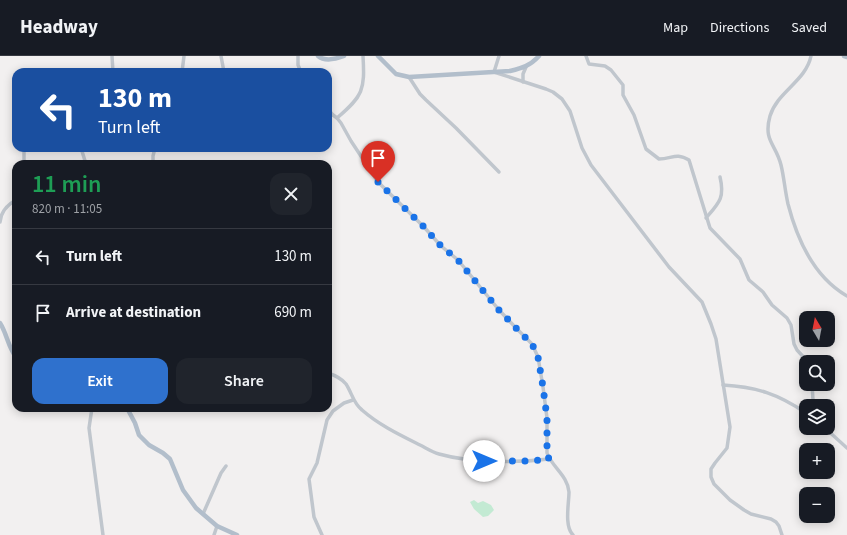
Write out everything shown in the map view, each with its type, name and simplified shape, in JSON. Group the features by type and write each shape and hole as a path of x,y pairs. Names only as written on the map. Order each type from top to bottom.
{"main road":[{"path":"318,56 321,59 327,60 344,56"},
{"path":"378,56 396,74 408,77 494,72 526,67 532,64 539,56"},
{"path":"0,323 4,329 12,352"},
{"path":"129,412 141,438 170,459 184,490 193,504 217,526 238,535"}],"street":[{"path":"112,56 113,68"},
{"path":"182,68 184,56"},
{"path":"221,56 223,68"},
{"path":"298,56 299,68"},
{"path":"332,117 335,117 352,105 362,89 364,78 363,56"},
{"path":"499,56 494,72 554,92 567,104 574,121 576,133 591,165 669,267 702,302 716,339 730,419 728,448 711,469 711,477 714,484 730,500 744,510 751,514 771,519 776,522 782,535"},
{"path":"586,56 589,64 605,66 611,70 623,85 623,95 634,115 649,153 659,159 675,155 681,156 688,160 710,228 740,259 749,280 763,292 772,305 787,318 791,326 794,344 802,355"},
{"path":"811,56 809,64 801,76 775,106 771,114 769,124 769,138 779,159 788,203 801,242 819,272 834,287 847,296"},
{"path":"523,82 523,74 526,67"},
{"path":"408,77 420,94 499,172"},
{"path":"332,114 341,123 378,182 424,227 441,246 458,260 499,310 532,344 538,357 543,387 547,418 547,454 568,487 567,506 571,533 573,535"},
{"path":"706,218 715,208 722,195 720,177"},
{"path":"0,222 1,216 6,207 12,203"},
{"path":"332,375 345,383 353,400 374,420 403,437 438,454 484,461 531,461 549,459"},
{"path":"723,384 742,386 772,394 799,409"},
{"path":"322,535 314,517 309,479 318,463 324,442 327,420 333,411 344,403 353,400"},
{"path":"91,412 89,428 103,535"},
{"path":"833,435 847,448"},
{"path":"203,514 221,473 226,466"},
{"path":"214,535 217,526"}],"green space":[{"path":"474,500 478,503 483,501 491,505 494,510 488,516 483,517 474,509 470,502"}],"route":[{"path":"378,182 424,227 441,246 458,260 499,310 532,344 538,357 547,418 547,454 549,459 531,461 484,461"}]}
